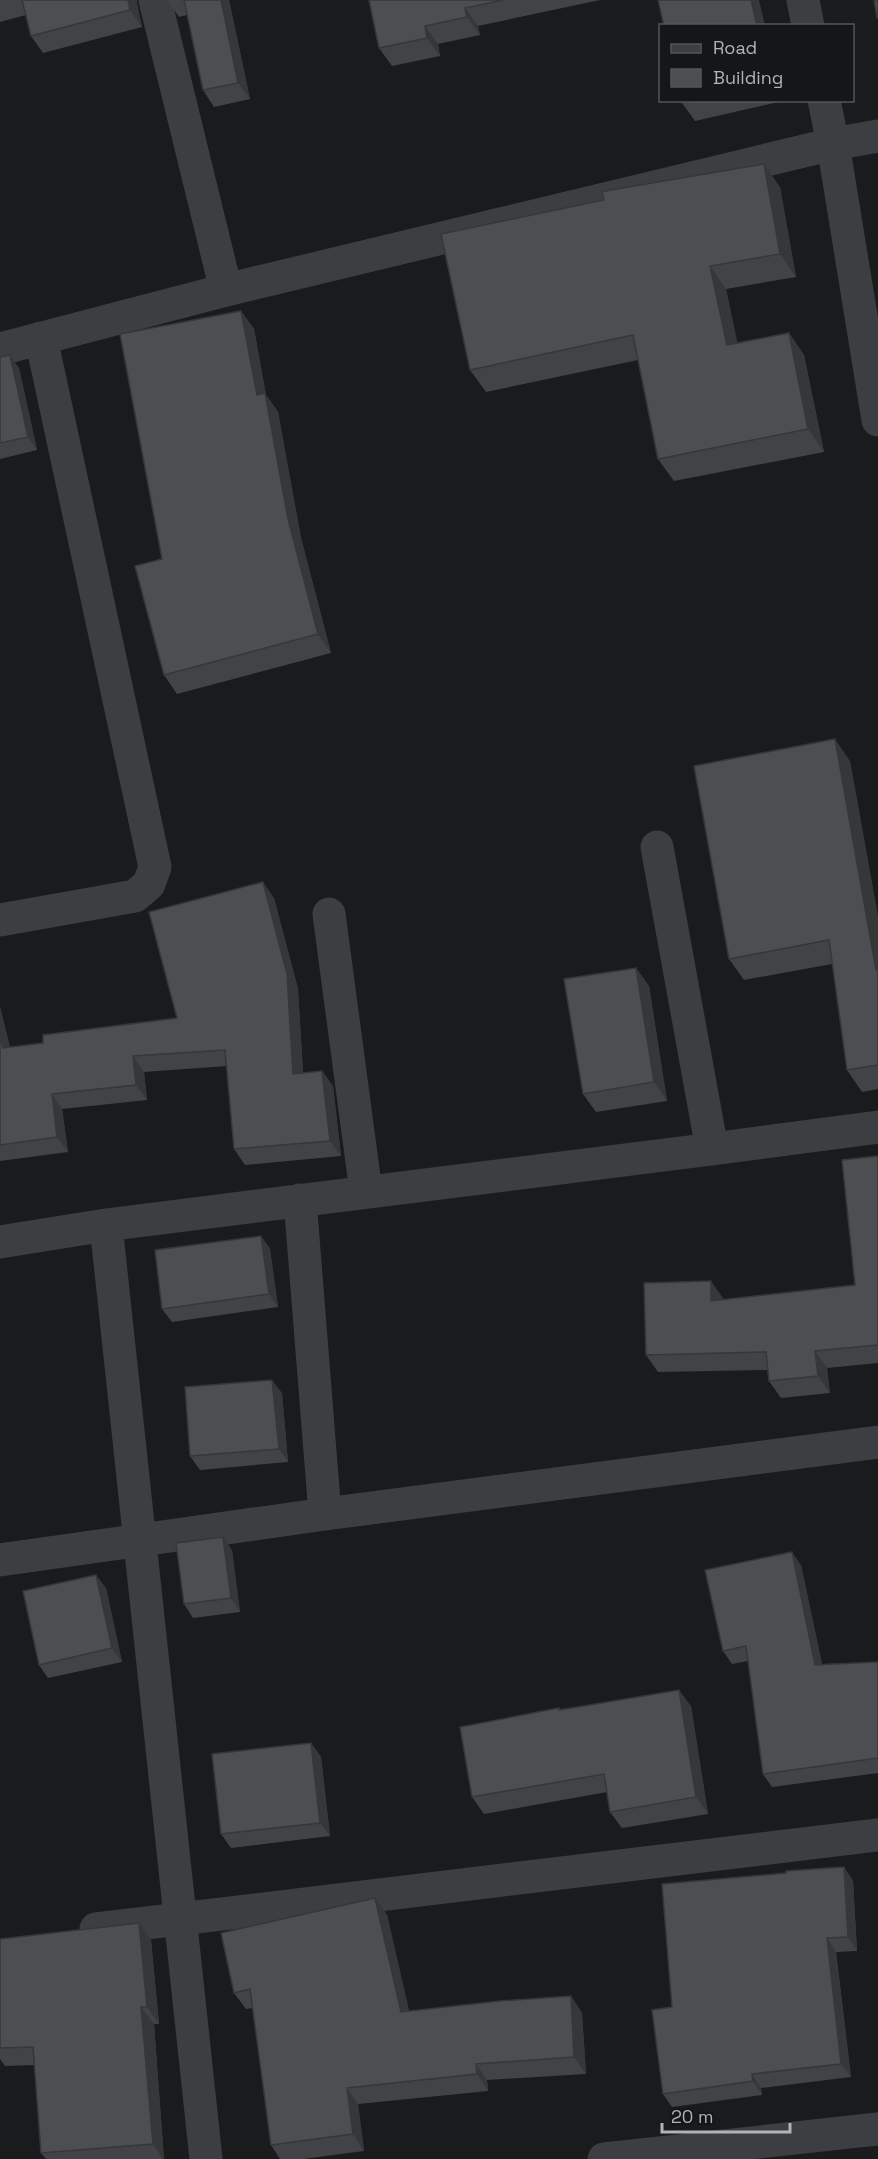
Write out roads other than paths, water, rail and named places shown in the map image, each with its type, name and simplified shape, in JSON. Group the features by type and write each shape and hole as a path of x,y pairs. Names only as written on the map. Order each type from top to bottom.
{"street":[{"path":"154,0 226,290"},
{"path":"803,0 808,24"},
{"path":"824,102 878,420"},
{"path":"0,349 226,290 833,144 878,136"},
{"path":"0,920 135,896 149,884 155,867 41,338"},
{"path":"657,847 712,1149"},
{"path":"328,914 366,1192"},
{"path":"0,1242 106,1225 878,1127"},
{"path":"300,1200 325,1514"},
{"path":"106,1225 206,2159"},
{"path":"0,1560 325,1514 878,1442"},
{"path":"68,1932 878,1835"},
{"path":"604,2159 878,2129"}]}
